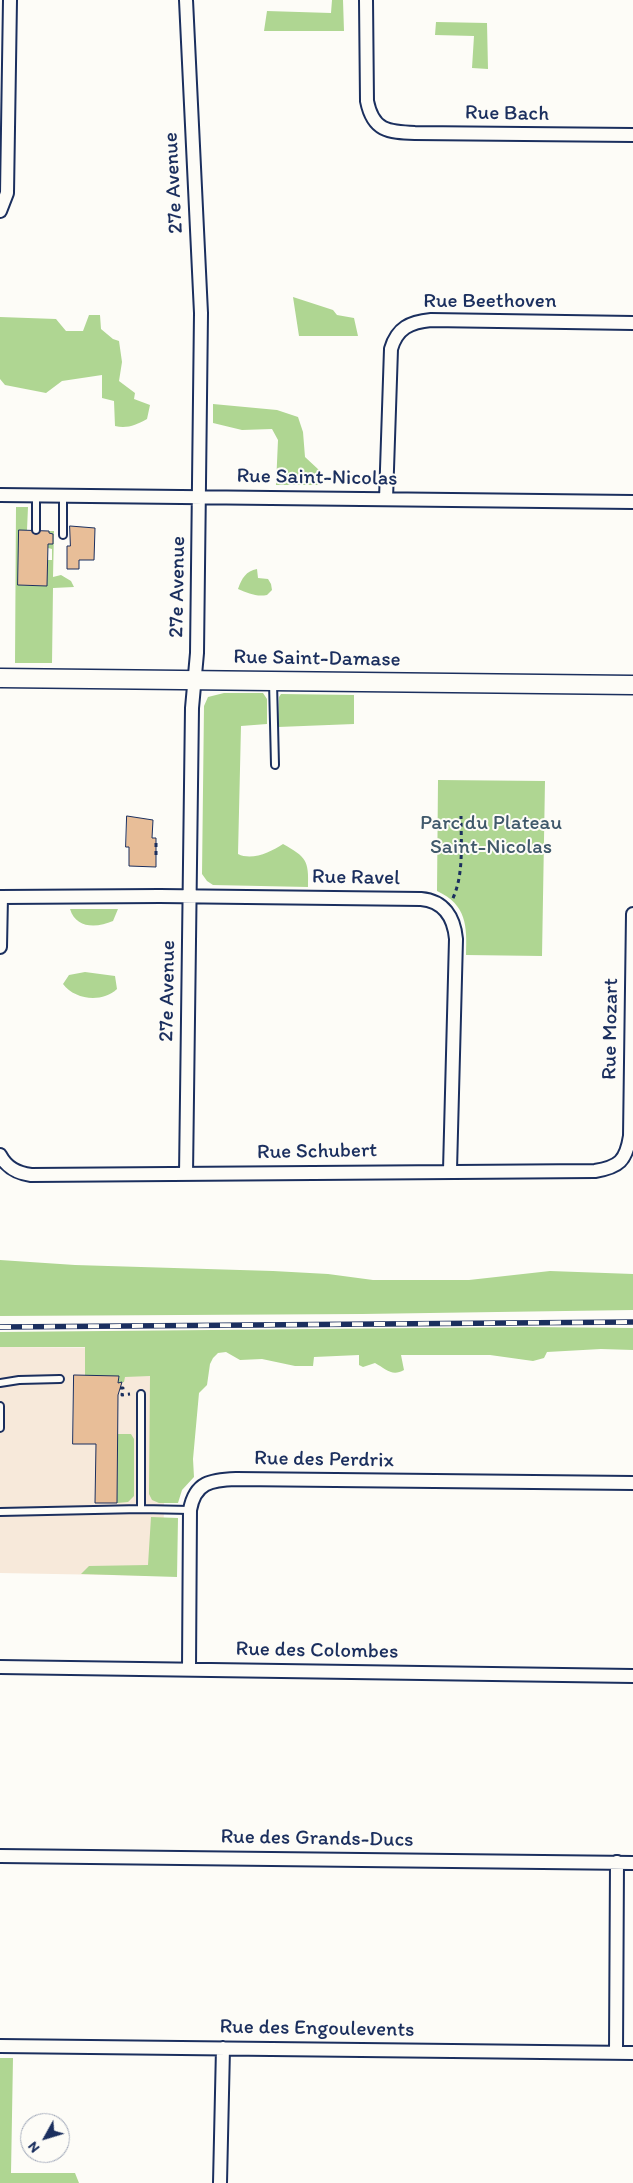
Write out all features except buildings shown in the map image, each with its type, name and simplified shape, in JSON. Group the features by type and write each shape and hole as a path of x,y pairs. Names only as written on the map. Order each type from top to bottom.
{"street":[{"path":"0,212 7,193 10,0"},
{"name":"27e Avenue","path":"186,0 201,313 197,653 192,708 186,1174"},
{"name":"Rue Bach","path":"366,0 367,101 369,113 381,128 398,133 633,135"},
{"name":"Rue Beethoven","path":"386,499 391,349 396,336 406,326 412,322 431,320 633,323"},
{"name":"Rue Saint-Nicolas","path":"0,495 633,502"},
{"name":"Rue Saint-Damase","path":"0,678 633,685"},
{"name":"Rue Ravel","path":"0,897 189,896 421,899 430,900 444,908"},
{"path":"0,897 0,947"},
{"path":"444,908 454,925 456,938 450,1170"},
{"name":"Rue Mozart","path":"629,1144 633,914"},
{"name":"Rue Schubert","path":"0,1155 8,1167 31,1175 450,1170 595,1171 609,1168 620,1162 629,1144"},
{"name":"Rue des Perdrix","path":"189,1670 190,1510 192,1501 200,1488 214,1481 236,1479 633,1483"},
{"name":"Rue des Colombes","path":"0,1667 633,1676"},
{"name":"Rue des Grands-Ducs","path":"0,1856 633,1863"},
{"path":"616,2052 618,1862"},
{"name":"Rue des Engoulevents","path":"0,2046 633,2052"},
{"path":"220,2183 223,2048"}],"lane":[{"path":"36,495 36,530"},
{"path":"63,496 63,534"},
{"path":"273,681 275,765"},
{"path":"0,1383 19,1380 60,1379"},
{"path":"141,1509 142,1394"},
{"path":"0,1406 0,1428"},
{"path":"0,1512 141,1509 190,1510"}],"path":[{"path":"444,908 452,900 458,881 461,816"},
{"path":"156,843 156,855"},
{"path":"120,1388 122,1388 122,1395"}],"shaded area":[{"path":"0,1347 166,1348 163,1576 0,1573"}],"green space":[{"path":"332,0 343,0 344,31 264,31 267,11 331,13"},
{"path":"436,22 487,23 488,69 472,68 474,36 435,35"},
{"path":"293,297 333,310 337,315 354,318 358,336 299,336"},
{"path":"89,315 100,315 101,329 113,339 119,341 122,362 119,381 135,393 134,399 150,405 147,419 131,426 115,426 114,401 102,398 102,375 62,381 46,393 5,385 0,379 0,317 56,319 66,331 83,331"},
{"path":"213,404 277,410 298,417 303,432 305,457 319,470 320,485 276,485 278,440 272,429 242,430 213,423"},
{"path":"16,507 28,507 27,530 19,531 18,585 47,586 47,560 52,560 52,549 48,548 48,544 53,543 53,534 49,533 49,531 54,531 53,577 61,575 71,581 74,587 53,588 52,663 15,663"},
{"path":"257,569 258,578 268,579 271,584 272,590 267,595 256,595 238,589 245,576 250,571"},
{"path":"224,693 263,693 267,699 267,724 241,726 238,854 249,857 255,856 267,853 283,844 297,852 307,865 308,887 213,885 202,874 204,706 208,697"},
{"path":"281,694 354,695 354,724 278,727 279,697"},
{"name":"Parc du Plateau Saint-Nicolas","path":"438,780 545,781 542,956 466,955 465,926 460,910 447,897 437,891"},
{"path":"70,909 118,909 113,921 94,926 77,920"},
{"path":"85,972 115,976 117,989 104,996 89,998 74,994 63,984 69,975"},
{"path":"0,1260 75,1265 273,1271 328,1274 373,1280 469,1280 550,1271 633,1274 633,1310 0,1316"},
{"path":"528,1327 633,1328 633,1350 601,1349 547,1352 544,1358 533,1361 490,1355 401,1355 404,1370 396,1373 375,1363 363,1367 359,1365 359,1355 314,1357 313,1366 295,1366 262,1359 240,1360 226,1352 218,1353 210,1364 207,1385 199,1393 193,1459 194,1477 182,1490 178,1503 159,1503 152,1500 149,1494 150,1376 125,1377 124,1382 118,1383 119,1377 85,1376 85,1347 0,1347 0,1332"},
{"path":"118,1434 131,1434 134,1439 134,1496 128,1502 117,1503"},
{"path":"151,1517 178,1518 177,1577 81,1574 89,1566 148,1565"},
{"path":"0,2058 13,2058 11,2173 75,2173 79,2183 0,2183"}],"railway":[{"path":"0,1327 633,1322"}]}
